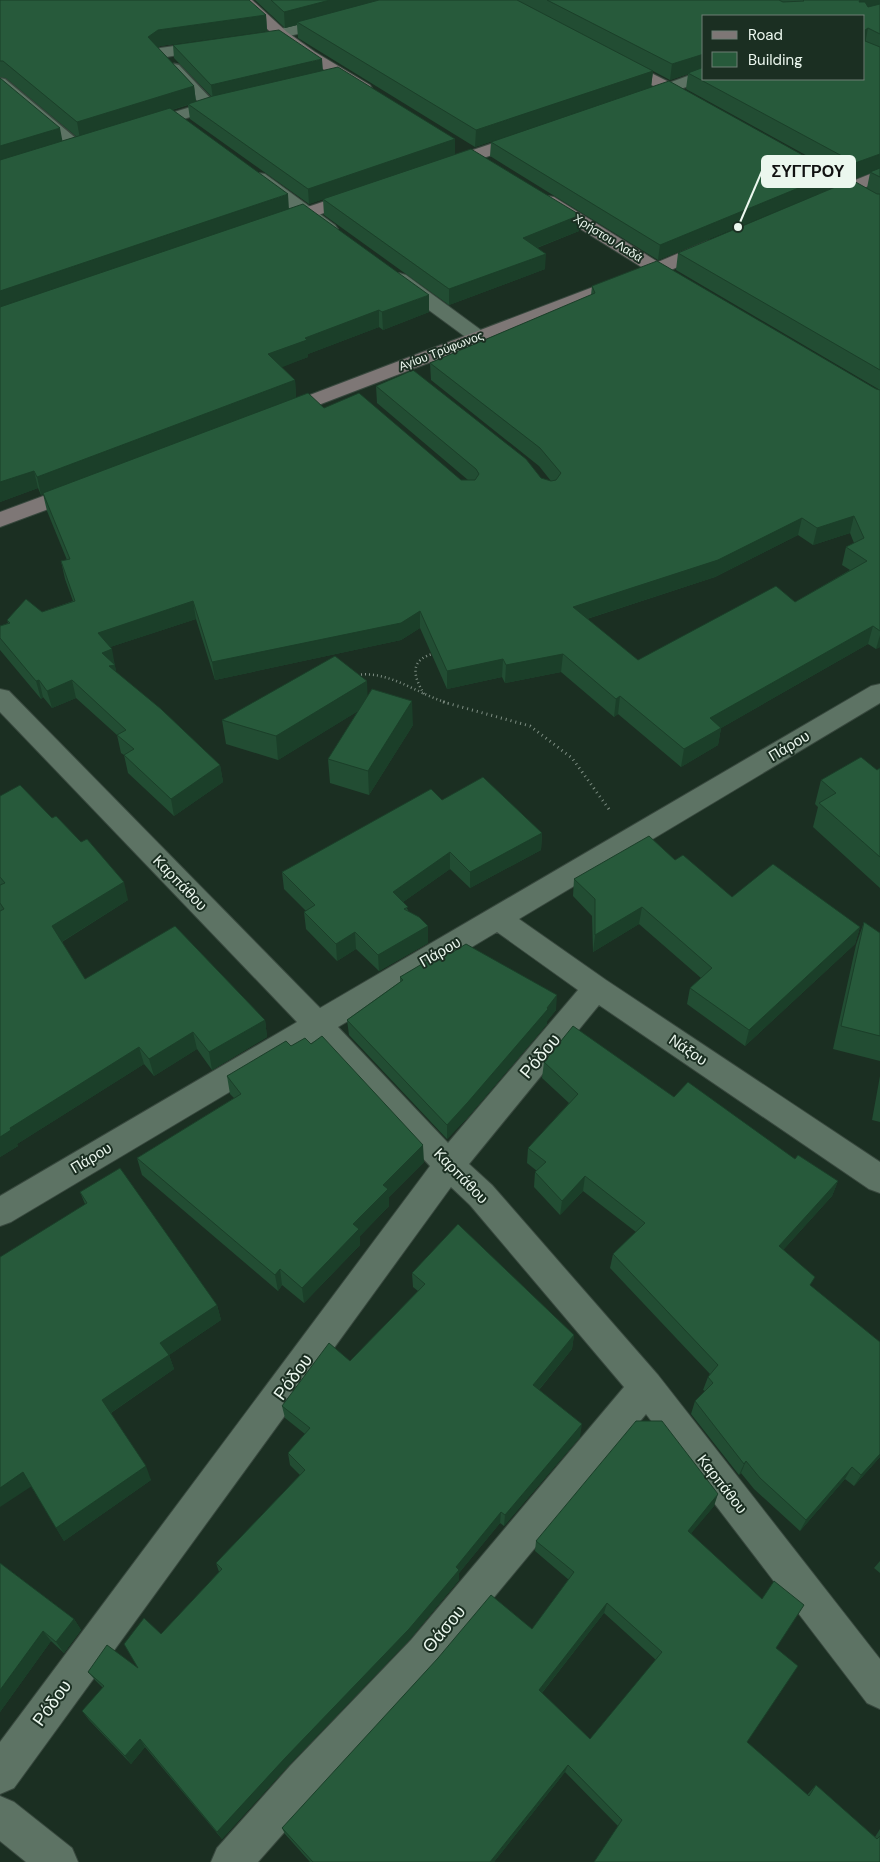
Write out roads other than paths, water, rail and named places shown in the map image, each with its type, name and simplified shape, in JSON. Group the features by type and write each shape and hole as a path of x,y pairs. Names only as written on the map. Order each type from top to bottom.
{"main road":[{"path":"243,0 282,35 310,55 374,94"},
{"path":"607,55 669,88"},
{"path":"650,94 669,88"},
{"path":"427,171 538,133"},
{"path":"457,145 490,166"},
{"path":"812,204 880,175"},
{"path":"262,228 372,190"},
{"name":"Χρήστου Λαδά","path":"532,192 666,274"},
{"name":"Αγίου Τρύφωνος","path":"264,419 353,394 408,373 478,337 666,274 730,238"},
{"path":"0,520 100,482"}],"street":[{"path":"160,53 282,35 348,17"},
{"path":"323,78 342,74"},
{"path":"669,88 702,76"},
{"path":"669,88 688,99"},
{"path":"131,131 209,105 238,99"},
{"path":"175,117 190,128"},
{"path":"60,154 96,142"},
{"path":"790,155 880,205"},
{"path":"245,168 342,238"},
{"path":"382,267 478,337"},
{"name":"Πάρου","path":"0,1212 880,692"},
{"name":"Καρπάθου","path":"2,701 317,1024 449,1165 481,1195 646,1387 880,1690"},
{"name":"Νάξου","path":"498,918 596,988 880,1179"},
{"name":"Ρόδου","path":"0,1774 449,1165 596,988"},
{"name":"Θάσου","path":"231,1862 304,1780 424,1653 646,1387"},
{"path":"0,1816 58,1862"}],"lane":[{"path":"160,53 209,105"},
{"path":"0,82 79,148"}],"place":[{"name":"ΣΥΓΓΡΟΥ","path":"738,227"}]}
